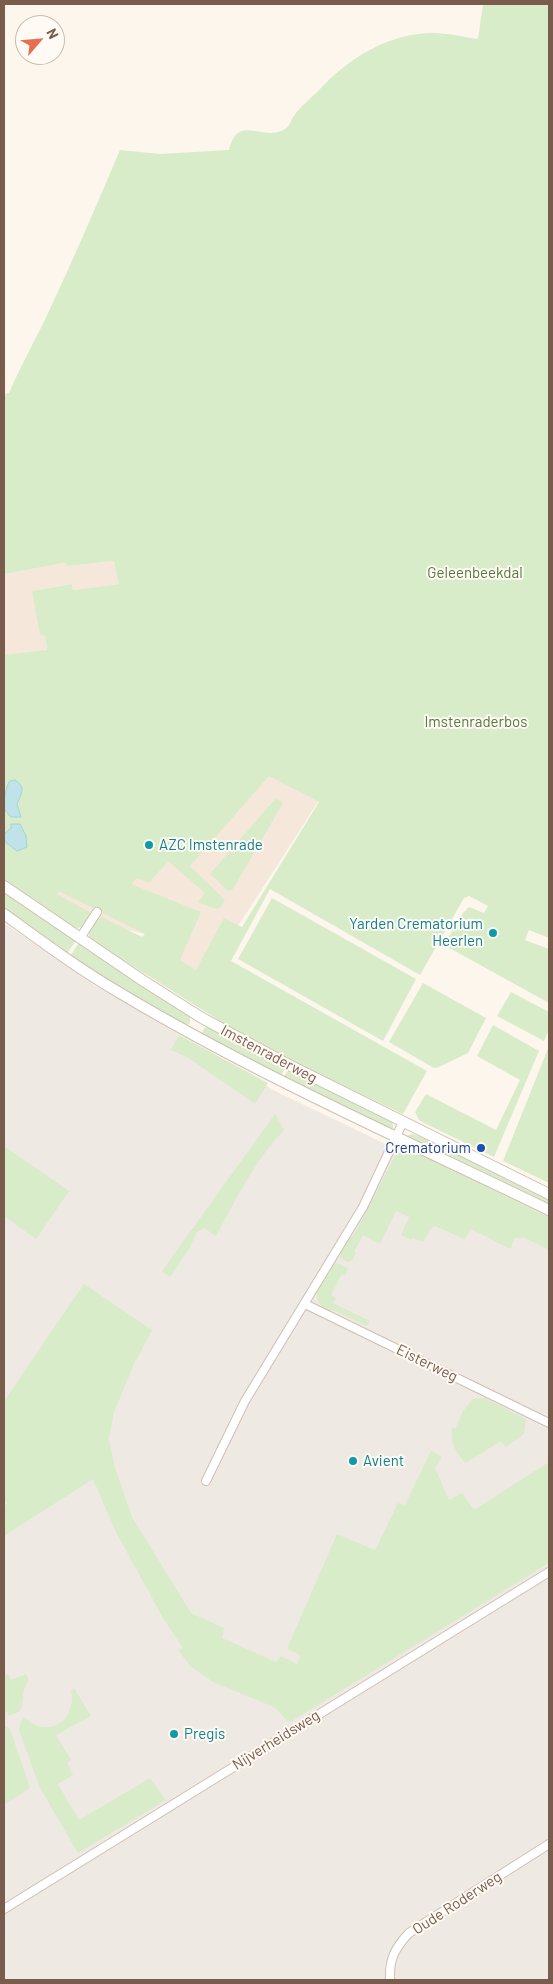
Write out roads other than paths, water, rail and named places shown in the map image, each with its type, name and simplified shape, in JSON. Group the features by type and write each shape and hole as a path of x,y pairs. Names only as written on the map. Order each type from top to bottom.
{"street":[{"name":"Imstenraderweg","path":"4,886 202,1018 289,1065 549,1194"},
{"path":"80,938 98,912"},
{"name":"Imstenraderweg","path":"4,914 111,987 184,1030 281,1080 549,1210"},
{"path":"206,1481 245,1401 363,1207 403,1122"},
{"name":"Eisterweg","path":"305,1304 549,1422"},
{"name":"Nijverheidsweg","path":"4,1909 549,1572"},
{"name":"Oude Roderweg","path":"390,1980 390,1968 396,1947 409,1933 549,1844"}],"water":[{"path":"15,780 22,788 17,804 21,817 11,817 4,809 5,795 9,782"},
{"path":"11,824 20,824 26,836 27,847 17,851 4,841 4,834 11,828"}],"place":[{"name":"AZC Imstenrade","path":"149,845"},
{"name":"Yarden Crematorium Heerlen","path":"493,933"},
{"name":"Crematorium","path":"481,1148"},
{"name":"Avient","path":"353,1461"},
{"name":"Pregis","path":"174,1734"}],"park label":[{"name":"Geleenbeekdal","path":"475,573"},
{"name":"Imstenraderbos","path":"476,722"}]}
